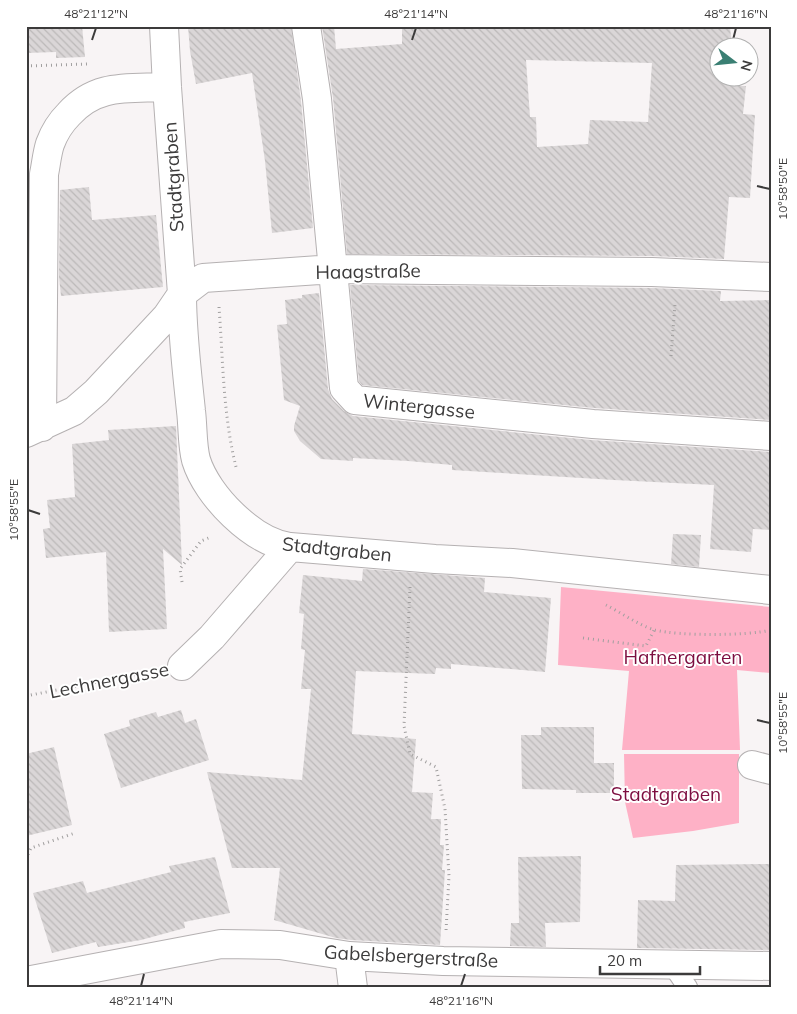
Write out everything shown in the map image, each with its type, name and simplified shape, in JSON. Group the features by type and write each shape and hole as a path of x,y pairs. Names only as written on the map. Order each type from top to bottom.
{"street":[{"name":"Stadtgraben","path":"164,26 166,87 182,294 182,328 196,460 211,491 240,520 259,536 280,546 512,563 771,590"},
{"name":"Wintergasse","path":"306,26 317,99 344,388 355,400 593,424 771,436"},
{"path":"34,430 44,174 50,144 63,120 79,103 96,93 116,89 166,87"},
{"name":"Haagstraße","path":"34,430 74,412 96,392 167,316 182,294 203,278 334,269 652,272 771,276"},
{"name":"Lechnergasse","path":"182,666 212,637 290,547"},
{"name":"Gabelsbergerstraße","path":"26,981 221,944 280,945 349,956 443,961 771,966"},
{"path":"349,956 353,988"}],"lane":[{"path":"670,964 688,988"}],"path":[{"path":"671,356 676,273"},
{"path":"217,277 226,412 230,445 237,471"},
{"path":"182,582 180,569 201,541 225,532 240,520"},
{"path":"412,557 404,726 410,754 436,767 446,809 449,876 443,961"},
{"path":"602,604 654,630 721,634 755,633 771,630"},
{"path":"583,638 646,646 654,630"},
{"name":"Lechnergasse","path":"26,696 182,666"},
{"path":"26,859 31,848 75,833"}],"green space":[{"name":"Hafnergarten","path":"561,587 771,607 771,673 737,670 740,750 622,750 629,671 558,665"},
{"name":"Stadtgraben","path":"624,754 739,754 739,823 633,838 625,802"}],"building":[{"path":"26,26 82,26 85,57 56,58 56,52 26,53"},
{"path":"188,26 291,26 301,101 313,228 272,233 265,161 252,73 196,84"},
{"path":"322,26 334,26 336,49 402,44 402,26 730,26 731,38 710,38 710,88 746,88 743,114 755,115 750,198 729,197 724,259 652,256 347,254 333,98","holes":["526,60 652,63 648,122 590,120 588,144 537,147 536,117 530,117"]},
{"path":"89,187 92,220 156,215 163,287 61,296 59,277 60,190"},
{"path":"28,192 28,278 26,278 26,193"},
{"path":"350,285 652,288 721,291 720,301 771,300 771,420 594,408 362,385 359,381"},
{"path":"319,293 328,389 332,399 344,411 353,416 591,440 771,452 771,530 753,529 751,552 710,549 714,485 452,470 452,465 408,461 353,458 353,461 321,459 300,441 294,431 300,406 284,400 277,325 287,324 285,300"},
{"path":"176,426 182,565 163,549 167,629 109,632 106,552 46,558 43,529 50,528 47,500 75,497 72,444 109,440 108,430"},
{"path":"673,534 701,535 699,567 671,564"},
{"path":"363,569 485,578 484,592 551,598 545,672 451,664 451,669 436,668 435,674 356,671 352,734 416,739 412,792 433,793 431,819 441,819 440,845 444,845 442,870 445,870 440,945 336,938 274,920 280,868 232,868 207,772 302,780 311,689 301,689 305,650 301,649 304,614 299,613 303,575 362,581"},
{"path":"181,710 185,723 196,719 209,760 121,788 104,734 130,726 129,720 156,712 158,717"},
{"path":"541,727 594,727 594,763 614,763 614,793 576,793 576,790 522,789 521,735 541,735"},
{"path":"54,747 72,825 26,836 26,754"},
{"path":"581,856 580,922 545,923 546,947 510,946 511,923 519,923 518,857"},
{"path":"215,857 230,913 184,922 185,928 141,940 98,947 96,942 52,953 33,893 83,881 87,893 171,872 169,866"},
{"path":"771,864 771,950 637,948 638,900 675,901 676,865"}]}
